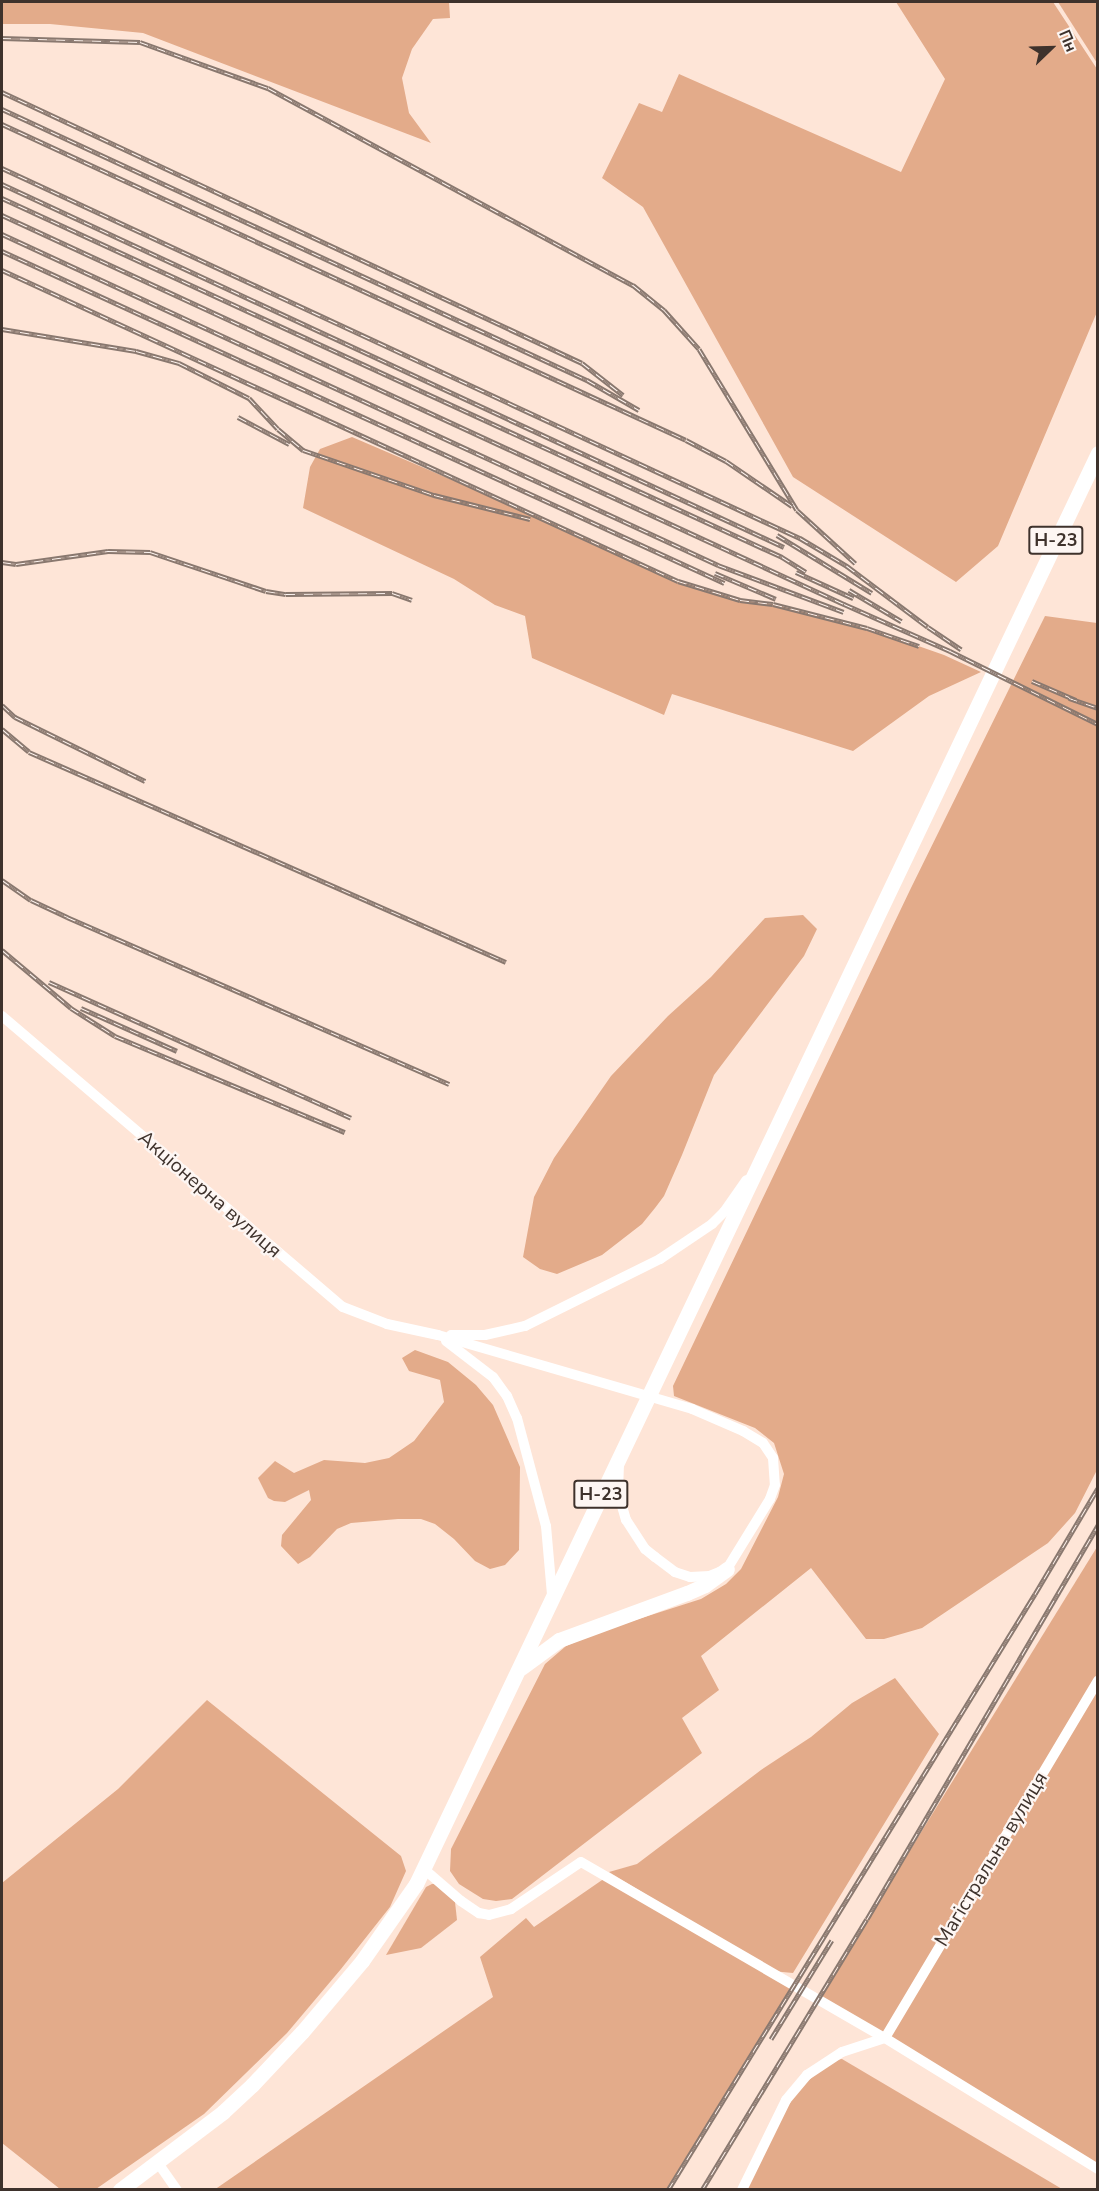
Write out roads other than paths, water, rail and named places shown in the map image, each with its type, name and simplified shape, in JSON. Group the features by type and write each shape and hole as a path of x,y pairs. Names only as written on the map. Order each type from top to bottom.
{"main road":[{"name":"Н-23","path":"120,2190 223,2112 302,2032 383,1934 424,1869 552,1595 1098,453"},
{"path":"516,1672 559,1640 696,1589 727,1569"}],"street":[{"name":"Акціонерна вулиця","path":"2,1016 329,1297 343,1307 387,1324 438,1335"},
{"path":"438,1335 485,1335 525,1326 660,1260 696,1236 724,1212 762,1157"},
{"path":"438,1335 692,1409 754,1437 769,1450 774,1462 775,1485 770,1499 727,1569 710,1576 690,1577 675,1572 645,1549 626,1520 621,1507 617,1479 620,1455"},
{"path":"438,1335 493,1377 507,1396 517,1418 546,1526 552,1595"},
{"name":"Магістральна вулиця","path":"885,2038 1098,1681"},
{"path":"424,1869 461,1901 489,1915 511,1909 581,1862 885,2038 1098,2169"},
{"path":"742,2190 786,2100 807,2075 842,2052 885,2038"},
{"path":"158,2163 177,2190"}],"railway":[{"path":"2,38 140,42 268,88 633,285 664,310 699,349 797,510 855,563"},
{"path":"2,92 582,363 623,395"},
{"path":"2,109 587,380 639,410"},
{"path":"2,124 686,440 726,461 792,506"},
{"path":"2,168 800,538 847,566 961,649"},
{"path":"2,184 784,547"},
{"path":"2,198 782,557 806,572"},
{"path":"2,215 950,651 1098,724"},
{"path":"2,234 718,565 844,612"},
{"path":"2,251 724,583"},
{"path":"2,270 678,581 740,600 773,604 867,628 919,646"},
{"path":"2,329 136,351 179,363 249,398 278,429 303,450 434,495 530,519"},
{"path":"238,417 289,444"},
{"path":"777,535 872,593"},
{"path":"2,562 16,564 108,551 150,552 266,591 286,594 392,593 412,600"},
{"path":"796,572 853,598"},
{"path":"715,573 776,599"},
{"path":"849,590 901,621"},
{"path":"1032,681 1076,700"},
{"path":"1069,698 1098,708"},
{"path":"2,705 15,717 145,781"},
{"path":"2,729 29,752 506,962"},
{"path":"2,880 31,900 67,917 449,1084"},
{"path":"2,950 71,1008 115,1036 345,1132"},
{"path":"49,982 351,1118"},
{"path":"81,1008 177,1051"},
{"path":"668,2190 1098,1488"},
{"path":"702,2190 867,1919 1098,1525"},
{"path":"771,2039 832,1940"}]}
